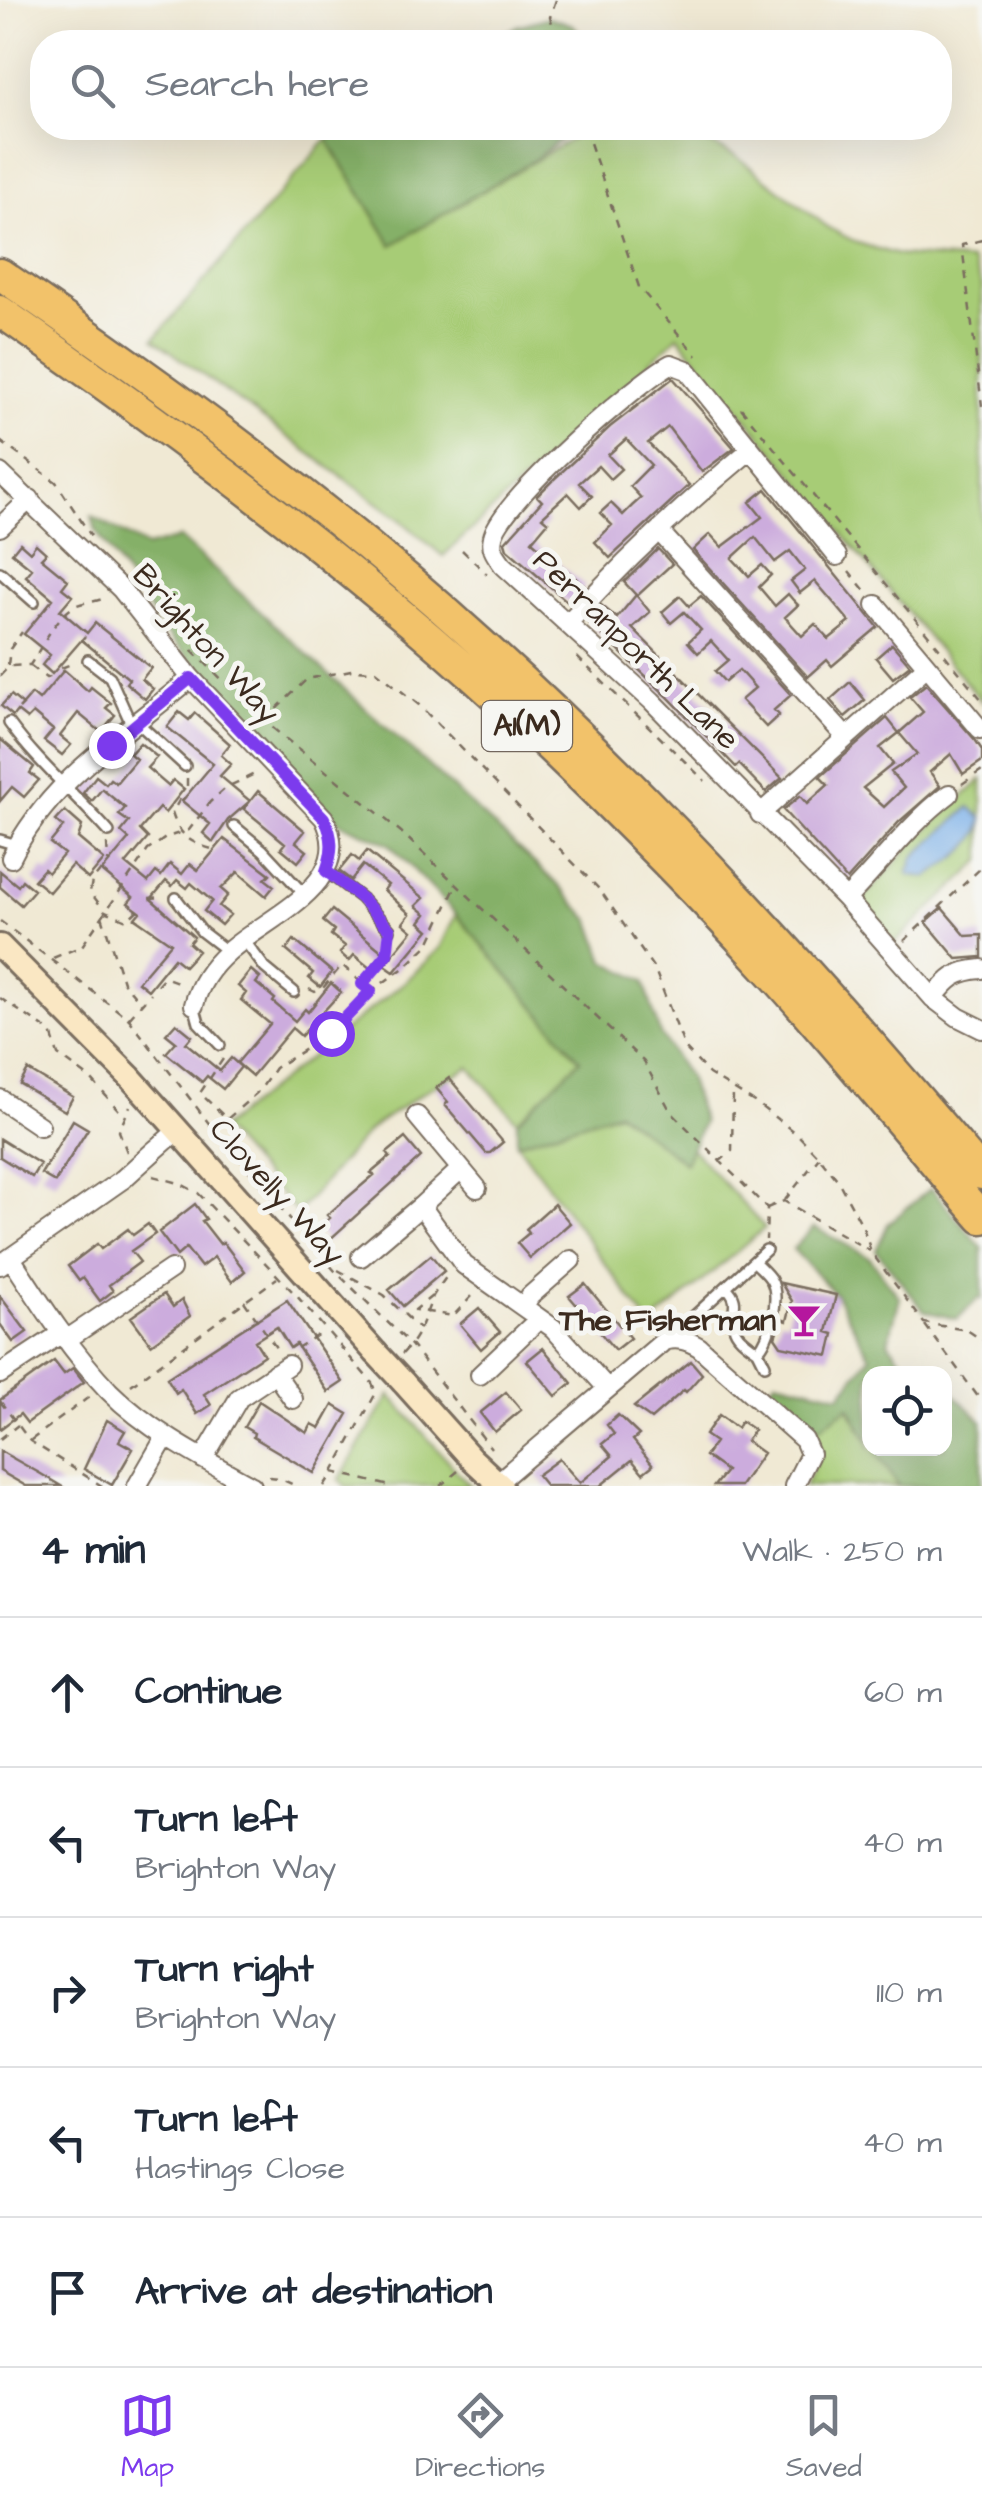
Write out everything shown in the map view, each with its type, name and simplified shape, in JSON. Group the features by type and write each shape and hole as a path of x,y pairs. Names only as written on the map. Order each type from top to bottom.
{"highway":[{"name":"A1(M)","path":"0,274 148,376 312,501 484,645 724,879 982,1174"},
{"name":"A1(M)","path":"0,312 139,408 292,522 455,660 537,736 771,972 982,1218"}],"street":[{"name":"Perranporth Lane","path":"837,556 687,370 671,364 577,440 512,505 492,540 493,551 503,564 652,701 846,899 933,998 958,1017 982,1028"},
{"path":"568,623 609,578 750,451"},
{"name":"Brighton Way","path":"0,473 120,589 191,678 324,818 332,848 326,871"},
{"path":"0,527 30,499"},
{"path":"659,532 844,736"},
{"path":"876,605 980,729"},
{"path":"760,814 927,666"},
{"path":"9,848 65,784 191,678"},
{"path":"846,899 877,869 912,825 949,794"},
{"path":"196,998 228,952 304,894 326,871"},
{"name":"Clovelly Way","path":"0,946 130,1076 387,1355 403,1382 472,1459 499,1476"},
{"path":"933,998 958,971 982,970"},
{"path":"0,1099 40,1126"},
{"path":"417,1116 478,1188"},
{"path":"178,1130 123,1179 6,1262 111,1391 166,1436 252,1486"},
{"path":"361,1258 461,1170"},
{"path":"421,1206 458,1258 481,1279 553,1328 607,1388"},
{"path":"480,1375 532,1312 530,1296 571,1260"},
{"path":"0,1374 171,1269"},
{"path":"499,1476 664,1341 682,1339 699,1347 804,1440 810,1454 794,1486"},
{"path":"204,1460 239,1398 282,1365 294,1400"},
{"path":"137,1486 166,1436"}],"lane":[{"path":"0,572 34,602"},
{"path":"88,660 110,678 135,725 185,766"},
{"path":"9,723 38,761 109,832"},
{"path":"234,826 304,894"},
{"path":"326,871 361,898 390,930"},
{"path":"176,898 202,932 228,952"},
{"path":"244,940 266,968 294,992"},
{"path":"196,998 199,1023 220,1045"},
{"path":"682,1339 693,1316 766,1250"},
{"path":"754,1262 772,1280 775,1294 767,1339 758,1351"},
{"path":"726,1287 737,1305 735,1332 758,1351 765,1365"}],"path":[{"path":"554,30 550,18 556,0"},
{"path":"589,140 639,287 702,362"},
{"path":"982,240 962,245 982,406"},
{"path":"736,403 982,700"},
{"path":"462,550 489,575"},
{"path":"837,556 876,605"},
{"path":"30,665 74,606 98,602 120,589"},
{"path":"0,676 9,666 10,650 22,632"},
{"path":"568,649 708,784"},
{"path":"61,668 88,660"},
{"path":"9,666 30,665 46,678 54,676"},
{"path":"766,1250 768,1208 670,1112 644,1062 400,831 264,722 307,679 351,670 376,671 419,705 600,890 655,970 685,1048 710,1074 799,1136 837,1179 871,1252 982,1402"},
{"path":"52,958 82,946 148,850 167,836 194,826 210,802 227,788 258,773 270,761"},
{"path":"949,794 982,770"},
{"path":"180,799 172,813 180,834 198,846 212,849 216,844"},
{"path":"108,862 109,832"},
{"path":"892,952 982,867"},
{"path":"101,870 92,881 90,892 105,911 127,920 142,905"},
{"path":"214,1130 260,1090 276,1068 331,1033 371,991 430,944 456,886"},
{"path":"149,898 176,898"},
{"path":"102,916 123,982 141,1004"},
{"path":"0,921 129,1019 214,1130 335,1271 411,1345 499,1476"},
{"path":"362,984 387,955 390,930"},
{"path":"294,992 320,990 342,966 371,991"},
{"path":"157,986 164,976 196,998"},
{"path":"129,1019 151,992"},
{"path":"0,998 51,1032 58,1055 91,1079 123,1115"},
{"path":"220,1045 223,1061 200,1093 227,1119"},
{"path":"720,1162 732,1151 733,1089"},
{"path":"126,1152 119,1131 123,1115 133,1101"},
{"path":"768,1208 784,1202 818,1157"},
{"path":"151,1175 198,1193 372,1383 376,1393 324,1486"},
{"path":"784,1202 871,1252"},
{"path":"458,1258 442,1288 415,1310 453,1316 472,1300 481,1279"},
{"path":"335,1271 340,1270 384,1295 421,1330"},
{"path":"30,1441 278,1277"},
{"path":"387,1355 411,1345 421,1330 432,1295"},
{"path":"244,1301 282,1365 324,1331"},
{"path":"924,1323 967,1330 982,1340"},
{"path":"0,1401 30,1441 102,1486"},
{"path":"0,1439 18,1425"},
{"path":"440,1486 472,1459"},
{"path":"333,1472 390,1486"}],"green space":[{"path":"550,17 578,30 510,30"},
{"path":"326,140 392,245 570,140 702,140 736,156 829,228 858,243 898,255 972,261 982,286 982,702 678,336 443,556 397,517 154,339"},
{"path":"328,140 560,140 534,160 392,245"},
{"path":"92,516 147,547 180,538 556,883 591,921 605,961 644,981 660,1034 688,1077 703,1122 685,1163 618,1112 517,1143 517,1121 580,1060 456,914 389,844 340,823 164,631 96,531"},
{"path":"982,779 982,860 894,944 860,902 916,840"},
{"path":"456,914 581,1061 517,1121 469,1067 371,1128 297,1213 221,1128 406,981 440,948"},
{"path":"618,1112 684,1162 691,1148 765,1228 650,1325 517,1143"},
{"path":"931,1188 982,1248 982,1299 957,1319 924,1311 876,1250 888,1224"},
{"path":"814,1227 870,1258 900,1298 888,1342 907,1366 863,1366 870,1357 836,1295 793,1249"},
{"path":"862,1367 862,1430 849,1407 812,1433 766,1391 776,1380 840,1395"},
{"path":"390,1395 471,1486 346,1486 339,1480"},
{"path":"952,1396 982,1421 982,1486 899,1486 879,1456 952,1456"},
{"path":"848,1407 862,1430 862,1456 879,1456 899,1486 804,1486 815,1460 812,1433"}],"water":[{"path":"970,807 982,818 981,828 970,845 928,877 908,875 914,857"}],"building":[{"path":"673,378 734,448 702,472 668,427 648,443 689,485 610,558 595,542 612,525 600,513 611,503 623,515 641,498 630,486 651,465 626,439 608,455 621,469 610,479 598,466 579,483 592,496 581,507 568,493 542,517 548,522 532,541 585,586 569,603 507,549 505,542 542,501 537,496 552,481 610,427"},
{"path":"766,489 878,627 832,666 827,660 808,677 693,550 710,534 722,547 762,517 750,502","holes":["755,537 775,562 790,551 805,570 791,581 800,593 815,581 850,622 829,639 815,624 802,636 785,617 798,605 788,594 775,606 759,587 771,575 762,565 749,576 732,558"]},
{"path":"20,543 30,552 36,544 46,553 41,558 68,580 62,588 72,596 60,610 87,633 95,623 151,668 142,679 153,689 145,699 126,683 129,679 82,640 85,636 52,674 42,665 50,655 24,634 53,599 26,576 32,569 12,553"},
{"path":"658,549 672,564 637,596 624,582"},
{"path":"636,595 650,612 632,628 782,778 766,792 587,621 601,605 617,618"},
{"path":"680,596 689,606 701,596 791,695 774,710 779,715 766,727 741,700 755,688 739,670 725,682 715,671 728,660 711,641 698,653 688,642 701,630 684,612 671,623 662,612"},
{"path":"892,644 910,665 893,678 876,658"},
{"path":"64,670 88,691 91,687 111,703 106,708 115,715 101,732 78,713 60,736 71,745 62,755 44,741 53,730 33,713 27,719 17,711 13,716 1,706 11,695 23,705 32,694 39,700"},
{"path":"850,682 865,700 845,717 830,700"},
{"path":"926,684 976,741 982,750 982,761 963,774 951,754 930,772 940,786 899,822 847,880 783,810 800,796 807,804 828,785 820,777 887,718 899,733 923,712 910,697","holes":["899,733 917,754 891,772 904,788 884,807 863,788 893,764 880,748"]},
{"path":"179,712 189,720 195,713 230,744 221,755 231,764 220,776 250,801 228,820 213,842 203,833 210,824 182,801 213,764 167,727"},
{"path":"0,739 34,767 30,773 39,780 24,797 12,787 0,801"},
{"path":"140,743 157,757 147,768 168,786 173,780 184,789 165,813 159,808 140,830 148,838 126,864 148,882 156,872 161,876 170,864 182,874 190,864 198,870 224,839 270,874 265,879 274,886 266,896 238,872 221,889 228,895 219,906 230,915 221,925 204,911 212,901 191,883 187,888 177,880 172,886 166,881 151,899 194,937 189,943 198,951 184,966 174,958 148,990 138,982 171,943 135,918 140,912 128,903 133,897 102,871 129,839 121,832 129,822 119,815 125,808 102,789 92,801 83,793 96,776 106,784 110,779 116,783 136,759 130,754"},
{"path":"258,791 305,831 296,842 307,851 298,862 281,848 285,843 244,809"},
{"path":"65,811 82,826 78,838 104,860 88,879 72,865 49,892 34,880 44,869 48,873 64,854 50,843 63,827 56,821"},
{"path":"367,851 424,898 416,906 426,914 420,922 429,930 394,972 384,965 412,931 403,923 410,914 384,890 388,885 363,865 351,880 339,871 352,855 359,861"},
{"path":"0,871 18,886 22,880 34,890 21,905 0,887"},
{"path":"942,908 966,936 982,935 982,957 957,959 926,922"},
{"path":"332,910 384,953 371,969 354,955 349,961 340,953 345,946 331,935 334,930 323,921"},
{"path":"294,940 332,972 320,987 309,978 313,973 286,950"},
{"path":"251,970 260,978 256,983 295,1021 305,1009 308,1012 331,983 341,992 301,1036 292,1028 252,1076 237,1063 270,1024 241,1000 246,993 238,986"},
{"path":"176,1023 192,1036 186,1043 220,1071 231,1058 241,1067 223,1089 207,1076 202,1082 166,1053 176,1042 166,1034"},
{"path":"28,1070 73,1097 65,1111 20,1084"},
{"path":"449,1078 503,1142 490,1153 445,1105 448,1102 436,1088"},
{"path":"73,1120 88,1129 55,1182 41,1174"},
{"path":"405,1138 421,1157 327,1242 317,1229 330,1218 327,1215 374,1175 371,1173 390,1157 387,1153"},
{"path":"0,1139 40,1164 32,1177 0,1157"},
{"path":"195,1204 206,1219 202,1221 245,1271 232,1282 214,1257 201,1267 186,1248 177,1256 159,1232"},
{"path":"554,1204 570,1223 530,1258 517,1243 529,1233 526,1229"},
{"path":"148,1224 155,1234 131,1251 140,1262 109,1285 113,1291 100,1301 68,1266 97,1244 101,1249 128,1229 133,1235"},
{"path":"431,1255 444,1271 403,1306 389,1290"},
{"name":"The Fisherman","path":"781,1283 836,1295 827,1332 834,1334 829,1356 781,1346 775,1337 781,1319 787,1321 792,1301"},
{"path":"585,1284 630,1338 615,1350 569,1296"},
{"path":"164,1294 173,1307 182,1300 190,1316 151,1344 131,1317"},
{"path":"0,1296 27,1332 13,1342 0,1324"},
{"path":"287,1300 343,1382 328,1392 296,1344 290,1348 277,1327 255,1341 264,1355 204,1394 211,1405 197,1414 181,1389 176,1393 167,1378"},
{"path":"479,1308 500,1332 481,1349 460,1324"},
{"path":"543,1348 572,1383 556,1396 527,1361"},
{"path":"54,1361 64,1374 73,1368 84,1382 27,1423 20,1414 0,1429 0,1400"},
{"path":"691,1361 702,1374 686,1392 651,1419 634,1407"},
{"path":"506,1392 521,1410 495,1432 480,1413"},
{"path":"259,1401 307,1433 312,1424 320,1428 333,1405 348,1414 314,1473 253,1437 254,1433 244,1427"},
{"path":"618,1415 639,1435 633,1440 653,1465 643,1473 632,1460 600,1486 546,1486 537,1475 559,1459 580,1483 612,1456 602,1444 614,1434 607,1425"},
{"path":"719,1415 737,1428 741,1421 754,1430 746,1441 763,1453 740,1486 714,1486 726,1471 705,1456 715,1442 705,1435"},
{"path":"107,1420 125,1431 119,1441 133,1449 112,1485 84,1469"},
{"path":"0,1451 61,1486 26,1486 0,1471"}],"place":[{"name":"The Fisherman","path":"804,1320"}],"route":[{"path":"111,745 191,678 324,818 332,848 326,871 361,898 390,930 387,955 362,984 371,991 331,1033"}]}
